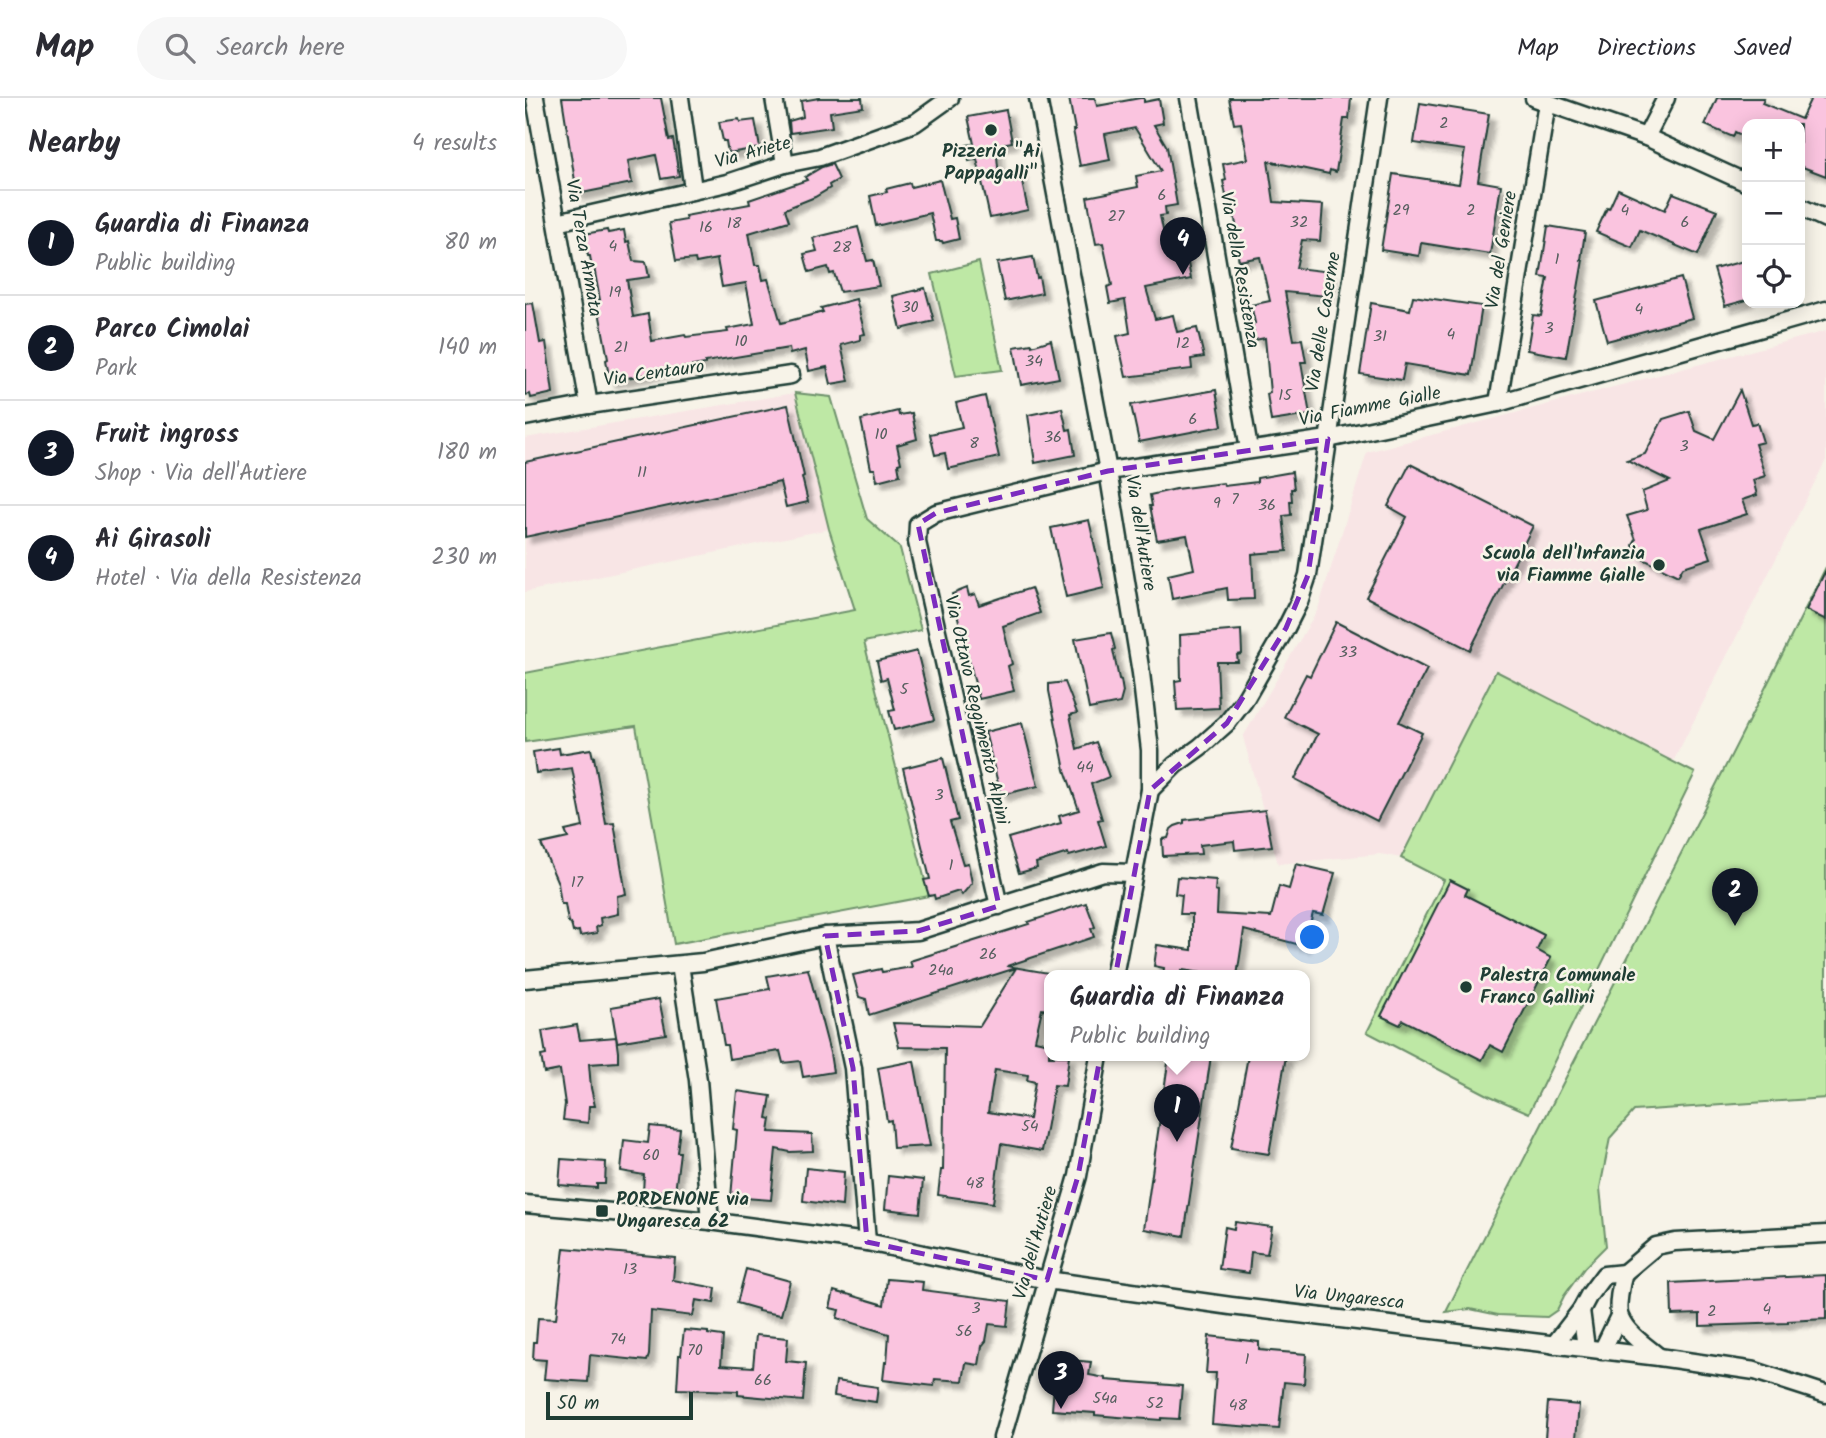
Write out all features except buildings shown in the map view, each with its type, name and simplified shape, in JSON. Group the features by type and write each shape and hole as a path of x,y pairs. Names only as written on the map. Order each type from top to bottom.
{"street":[{"name":"Via Terza Armata","path":"535,98 589,405"},
{"path":"680,98 694,189"},
{"path":"774,98 785,164"},
{"name":"Via Ariete","path":"557,222 727,183 785,164 820,157 915,123 950,98"},
{"name":"Via dell'Autiere","path":"1038,98 1108,471 1141,673 1150,750 1150,790 1115,970"},
{"name":"Via della Resistenza","path":"1189,98 1249,449"},
{"name":"Via delle Caserme","path":"1150,790 1175,765 1201,747 1227,723 1244,701 1286,628 1308,575 1379,98"},
{"path":"1646,137 1666,98"},
{"path":"1541,100 1646,137 1745,182"},
{"name":"Via del Geniere","path":"1499,403 1541,100"},
{"path":"1805,209 1826,219"},
{"name":"Via Fiamme Gialle","path":"918,524 936,513 1108,471 1328,439 1499,403 1826,310"},
{"name":"Via Centauro","path":"525,417 791,375"},
{"name":"Via Ottavo Reggimento Alpini","path":"918,524 917,542 999,906"},
{"path":"525,979 703,962 825,936 918,931 1103,872 1132,873"},
{"path":"825,936 853,1068 867,1242"},
{"path":"680,965 698,1080 710,1221"},
{"name":"Via dell'Autiere","path":"1002,1438 1078,1175 1098,1061"},
{"name":"Via Ungaresca","path":"525,1204 710,1221 867,1242 1047,1280 1231,1306 1755,1371 1826,1394"},
{"path":"1554,1345 1604,1275 1624,1273 1656,1246 1675,1242 1826,1234"},
{"path":"1594,1350 1619,1316 1624,1273"},
{"path":"1581,1310 1594,1350"},
{"path":"1619,1316 1634,1336 1659,1357"}],"highlighted area":[{"path":"1328,439 1308,575 1286,628 1227,723 1150,790 1078,1176 1047,1280 867,1242 853,1068 825,936 918,931 999,906 918,524 936,513 1108,471"}],"shaded area":[{"path":"1826,331 1826,460 1673,762 1496,671 1401,858 1380,854 1278,864 1243,737 1318,609 1367,452"},
{"path":"795,393 829,529 525,592 525,438"}],"green space":[{"path":"979,262 1002,370 956,376 932,274"},
{"path":"795,393 831,397 867,519 900,548 921,630 864,642 929,896 674,944 636,726 525,742 525,673 855,610 829,529"},
{"path":"1826,567 1826,1098 1634,1111 1610,1138 1600,1188 1606,1246 1585,1267 1557,1310 1547,1317 1498,1315 1470,1309 1446,1312 1732,754"},
{"path":"1496,671 1695,773 1529,1113 1488,1095 1367,1032 1444,880 1401,858"}],"place":[{"name":"Pizzeria \"Ai Pappagalli\"","path":"991,130"},
{"name":"Ai Girasoli","path":"1183,275"},
{"name":"Scuola dell'Infanzia via Fiamme Gialle","path":"1659,565"},
{"name":"Parco Cimolai","path":"1735,926"},
{"name":"Palestra Comunale Franco Gallini","path":"1466,987"},
{"name":"Guardia di Finanza","path":"1177,1142"},
{"name":"PORDENONE via Ungaresca 62","path":"602,1211"},
{"name":"Fruit ingross","path":"1061,1409"}]}
